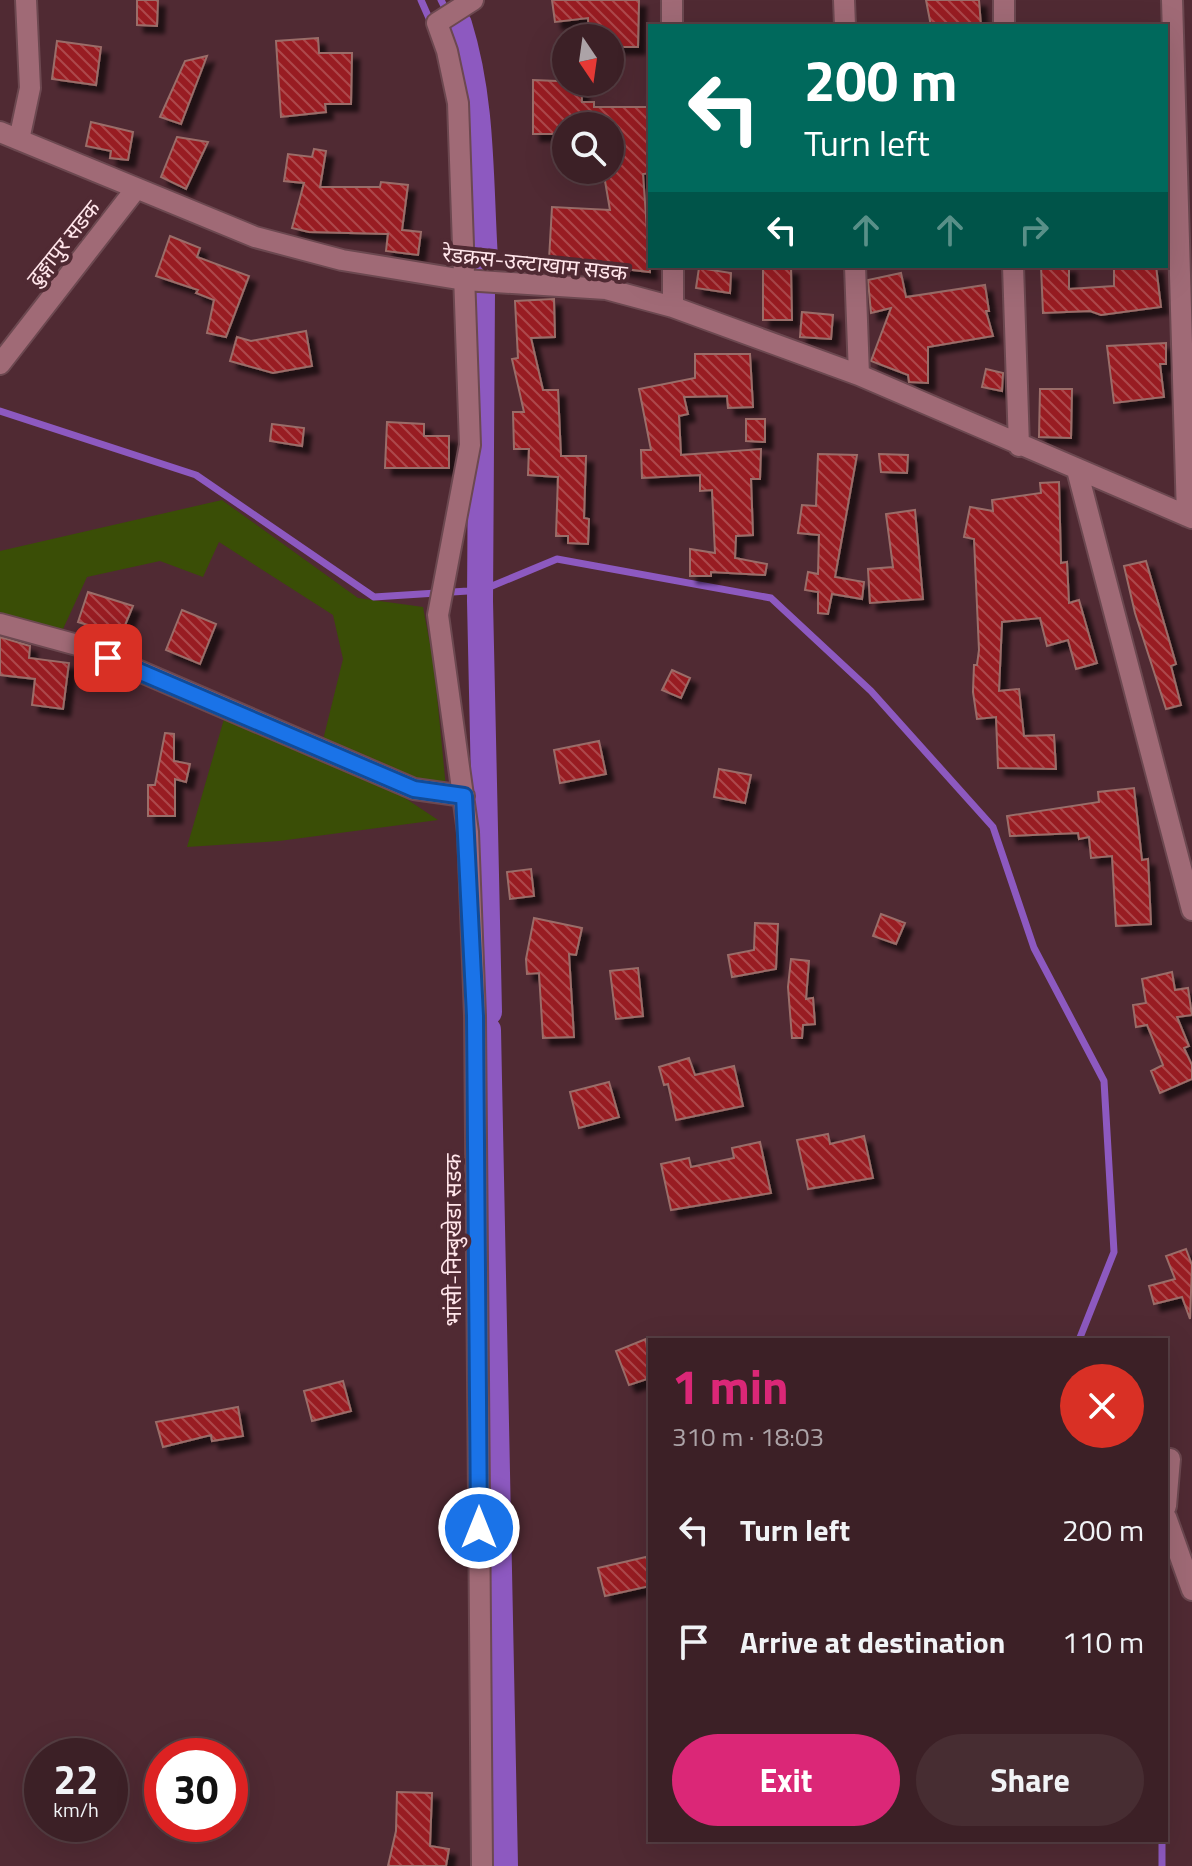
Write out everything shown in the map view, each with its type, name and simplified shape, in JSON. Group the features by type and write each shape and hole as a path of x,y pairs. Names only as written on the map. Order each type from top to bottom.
{"street":[{"path":"10,136 30,88 26,0"},
{"path":"464,280 458,103 447,51 437,23 473,0"},
{"path":"672,0 672,24"},
{"path":"844,0 845,24"},
{"path":"1004,0 1004,24"},
{"path":"1172,0 1190,517"},
{"name":"रेडक्रस-उल्टाखाम सडक","path":"10,136 255,237 342,260 464,280 606,289 673,307 859,375 1190,517"},
{"name":"ढुङ्गापुर सडक","path":"0,364 135,190"},
{"path":"673,268 673,307"},
{"path":"855,268 859,375"},
{"path":"1013,268 1019,446"},
{"name":"भांसी-निम्बुखेडा सडक","path":"464,280 470,445 438,615 464,796 475,1016 482,1866"},
{"path":"1077,470 1192,910"},
{"path":"0,624 81,646 414,789 464,796"},
{"path":"1168,1482 1170,1459"},
{"path":"1168,1523 1192,1590"}],"green space":[{"path":"222,500 358,598 423,607 434,665 446,788 322,744 343,659 333,615 219,542 203,577 160,561 87,577 63,629 0,618 0,551"},
{"path":"224,719 384,784 438,820 279,841 187,847"}],"building":[{"path":"137,0 158,0 157,26 137,25"},
{"path":"552,0 639,0 638,47 624,47 624,24 588,24 588,18 555,22"},
{"path":"926,0 979,0 981,24 931,24"},
{"path":"318,38 319,53 352,53 351,104 325,104 326,112 281,117 276,41"},
{"path":"57,41 101,47 96,85 52,79"},
{"path":"207,56 181,124 160,117 185,61"},
{"path":"533,80 552,81 552,96 582,96 582,102 594,102 594,107 647,107 648,173 643,174 650,272 549,260 552,207 610,210 606,184 624,184 624,112 552,112 552,134 533,134"},
{"path":"91,122 133,132 128,160 110,158 111,151 86,146"},
{"path":"177,137 208,142 186,189 161,177"},
{"path":"314,149 326,151 320,187 380,187 381,182 408,185 402,230 421,232 418,255 386,251 388,234 309,232 292,228 304,183 284,181 288,154 312,157"},
{"path":"170,236 200,248 197,257 249,276 226,337 207,333 214,300 196,293 198,290 156,276"},
{"path":"699,268 731,273 730,293 696,288"},
{"path":"763,268 791,268 792,320 763,320"},
{"path":"1041,268 1069,268 1069,289 1114,286 1114,268 1156,268 1161,307 1101,315 1090,311 1043,313"},
{"path":"901,273 906,297 985,285 989,311 986,311 993,336 928,347 928,383 909,382 908,375 871,361 891,308 871,313 868,280"},
{"path":"554,299 555,337 531,338 543,390 558,390 561,456 586,456 584,518 589,519 588,544 568,543 568,536 556,536 558,477 528,475 529,449 514,449 513,412 524,412 512,359 518,358 515,301"},
{"path":"802,312 833,315 831,339 800,337"},
{"path":"306,331 312,366 273,373 230,361 237,337 251,341"},
{"path":"1166,343 1166,364 1160,364 1164,397 1114,403 1107,346"},
{"path":"695,354 750,354 753,407 728,408 727,396 684,397 688,414 679,416 681,455 761,449 760,479 751,479 753,535 736,536 735,558 767,564 765,575 711,572 711,576 690,576 690,549 715,553 712,490 700,491 700,475 642,478 641,450 651,450 639,389 695,378"},
{"path":"986,369 1003,373 1002,391 982,387"},
{"path":"1040,389 1072,389 1071,438 1039,437"},
{"path":"746,419 765,419 765,442 746,441"},
{"path":"387,422 424,424 424,436 449,436 449,468 385,468"},
{"path":"272,424 304,428 302,446 270,441"},
{"path":"818,454 857,455 835,577 864,582 862,599 832,594 828,614 818,613 818,592 805,590 808,572 818,574 819,535 798,533 802,505 816,506"},
{"path":"879,454 908,455 907,473 881,472"},
{"path":"1059,482 1061,563 1067,562 1069,603 1079,600 1097,663 1076,669 1068,640 1047,646 1040,618 1002,622 999,691 1019,689 1024,736 1054,735 1056,769 998,768 996,717 977,719 973,692 974,665 977,665 979,650 974,539 964,537 970,507 993,511 992,500 1041,493 1040,483"},
{"path":"915,510 923,599 870,603 868,569 893,567 886,514"},
{"path":"1146,561 1176,664 1171,666 1181,705 1166,709 1135,613 1124,566"},
{"path":"88,592 133,606 121,635 78,622"},
{"path":"182,610 216,624 200,664 166,650"},
{"path":"0,637 30,646 29,658 69,663 63,709 32,705 35,679 0,675"},
{"path":"672,670 690,678 681,698 662,690"},
{"path":"165,733 174,734 174,761 190,764 186,782 175,779 175,816 148,816 148,785 155,785"},
{"path":"599,741 606,774 560,783 554,750"},
{"path":"719,769 751,775 745,803 714,797"},
{"path":"1134,788 1142,860 1148,859 1151,924 1116,926 1112,856 1091,858 1089,837 1079,839 1078,833 1010,836 1007,816 1099,802 1098,792"},
{"path":"531,869 534,896 510,899 507,872"},
{"path":"881,914 905,923 896,944 873,936"},
{"path":"534,918 582,928 576,955 569,954 574,1037 543,1038 539,973 527,974 526,959"},
{"path":"755,923 778,924 776,969 732,977 728,955 754,950"},
{"path":"791,959 809,961 806,999 813,998 815,1024 803,1025 802,1038 792,1038 788,987"},
{"path":"638,968 643,1016 616,1019 610,971"},
{"path":"1172,972 1175,990 1188,988 1192,1015 1177,1017 1189,1046 1184,1048 1192,1065 1192,1079 1160,1093 1151,1071 1163,1065 1147,1025 1136,1027 1133,1005 1146,1003 1142,979"},
{"path":"689,1058 695,1075 734,1066 743,1106 676,1120 668,1084 664,1085 659,1067"},
{"path":"609,1082 619,1117 579,1128 570,1092"},
{"path":"828,1134 830,1144 864,1136 873,1178 808,1189 797,1140"},
{"path":"760,1142 771,1193 671,1210 661,1164 689,1158 691,1167 734,1158 732,1148"},
{"path":"1186,1249 1192,1265 1190,1319 1182,1297 1154,1304 1149,1286 1175,1279 1166,1256"},
{"path":"646,1339 648,1379 629,1385 616,1351"},
{"path":"343,1381 351,1411 312,1421 304,1391"},
{"path":"238,1407 243,1436 212,1441 211,1435 163,1447 156,1422"},
{"path":"648,1556 648,1586 605,1596 598,1568"},
{"path":"397,1792 432,1793 430,1846 449,1849 446,1866 388,1866 396,1831"}],"waterway":[{"path":"421,0 432,25"},
{"path":"441,0 444,6"},
{"path":"459,24 476,111 485,259"},
{"path":"482,293 480,601 489,1012"},
{"path":"0,411 196,475 374,597 468,591 492,586 557,559 771,598 871,691 993,827 1034,948 1104,1081 1114,1252 1080,1338"},
{"path":"488,1030 505,1866"},
{"path":"1162,1842 1162,1866"}],"route":[{"path":"108,658 414,789 464,796 475,1016 479,1528"}]}
